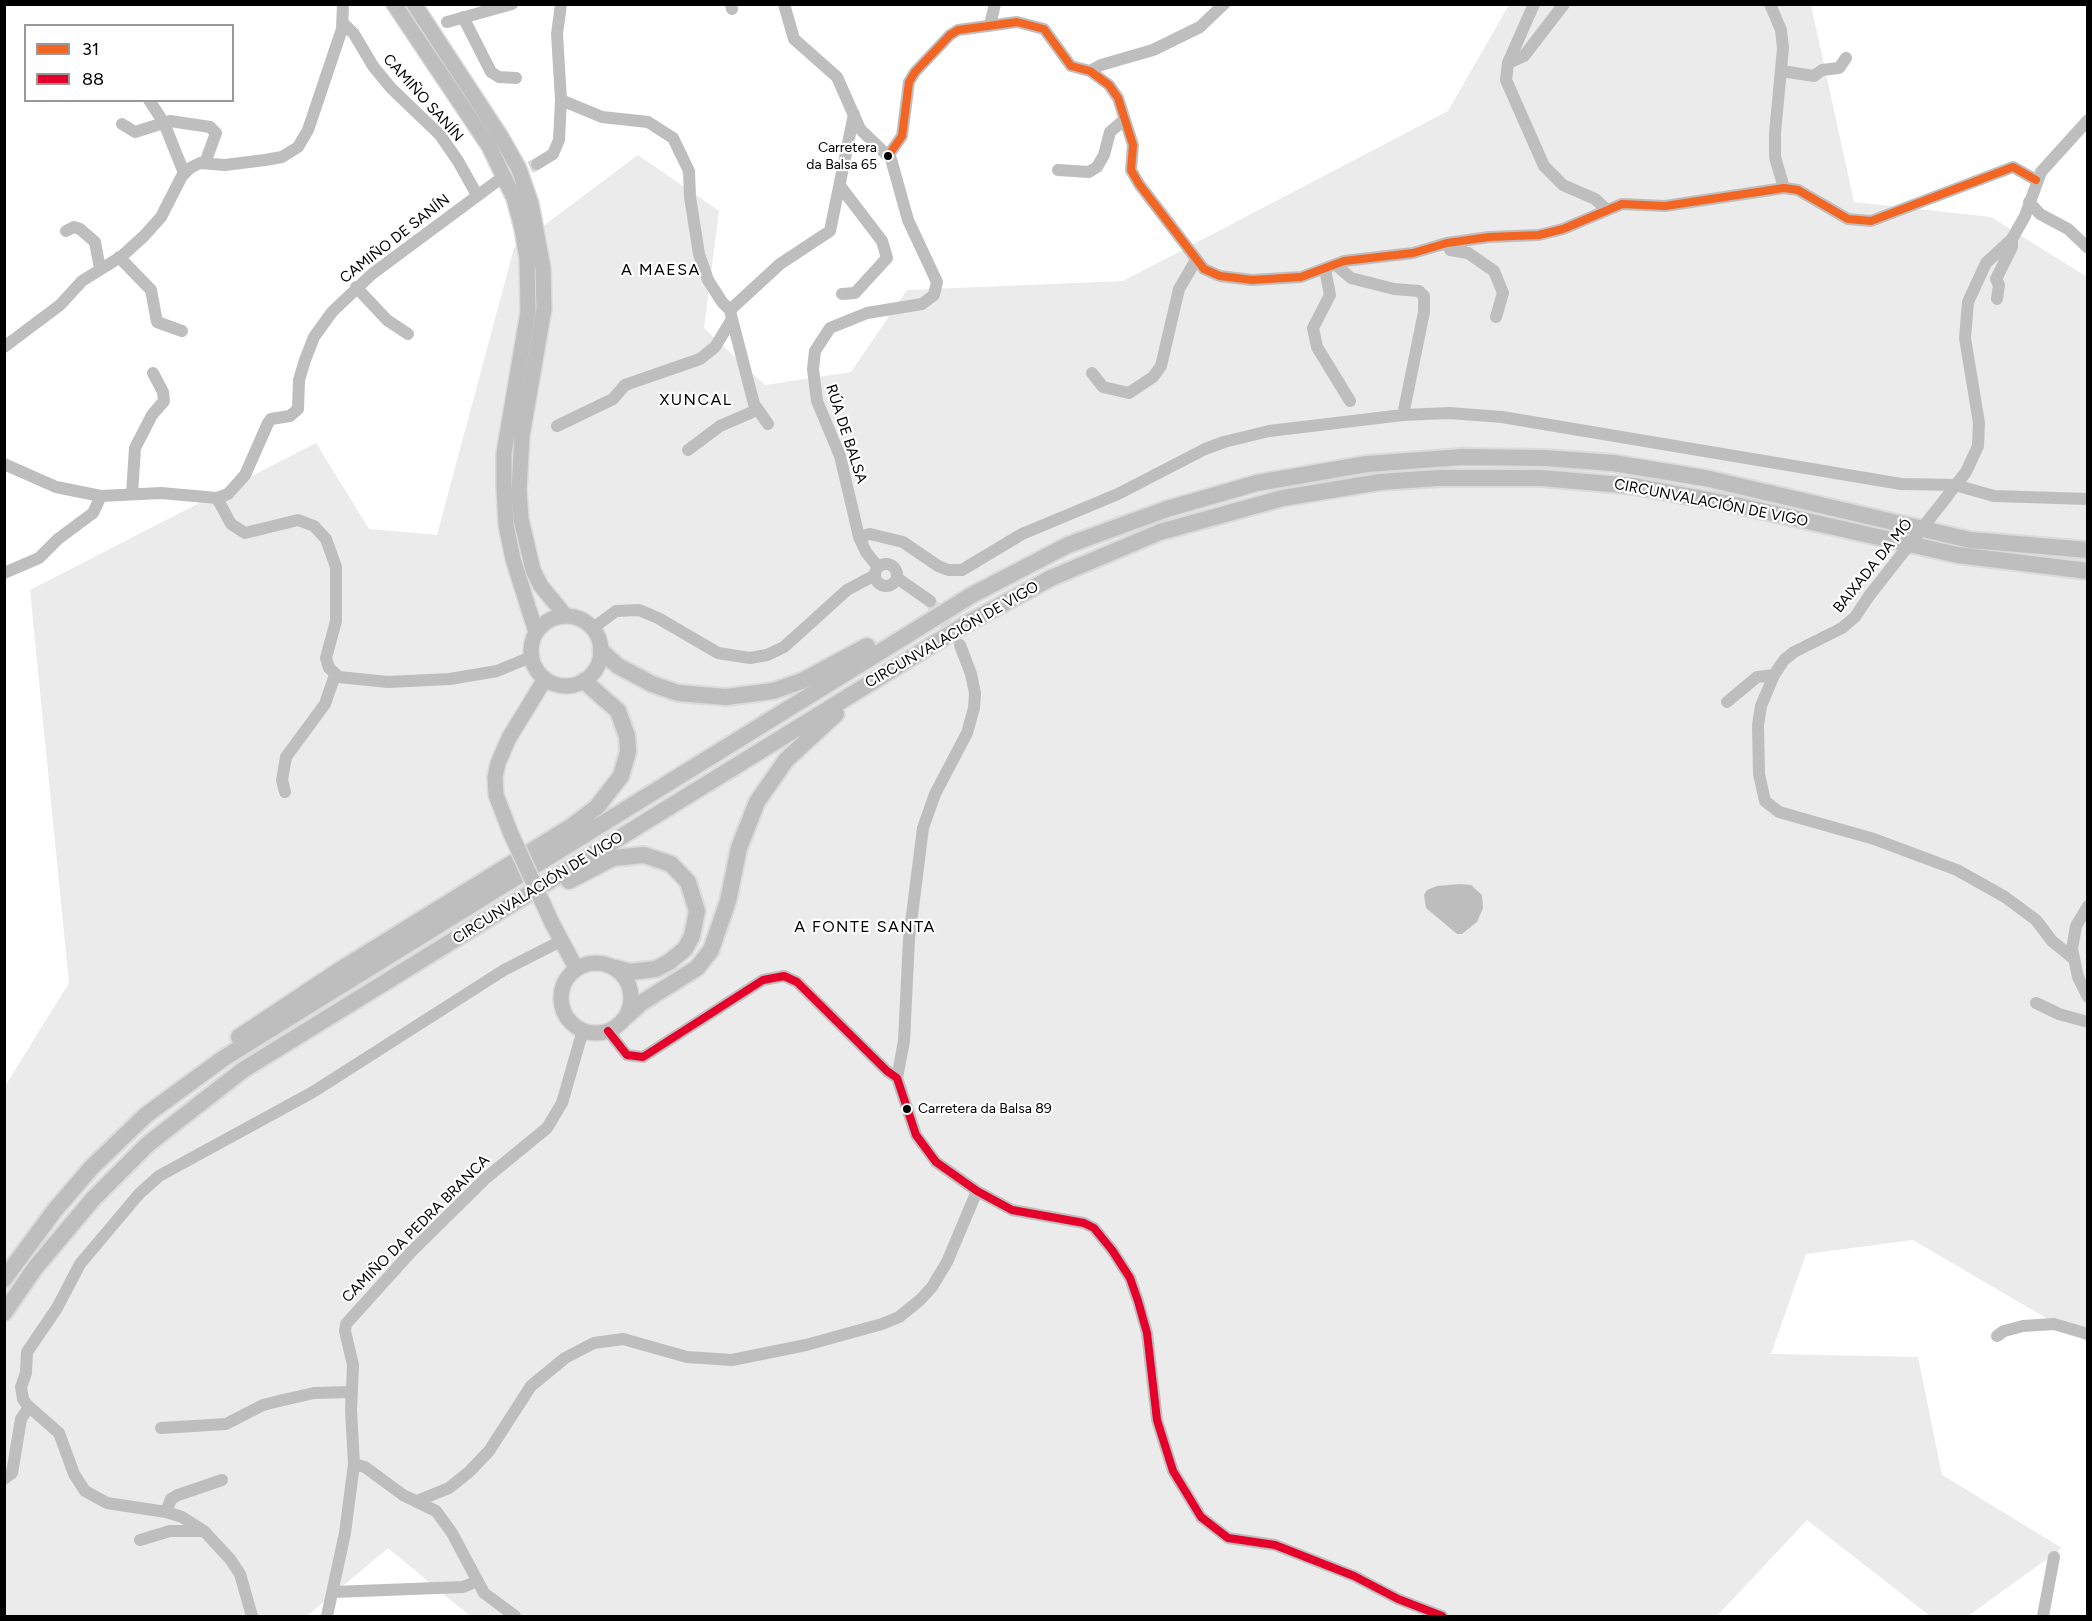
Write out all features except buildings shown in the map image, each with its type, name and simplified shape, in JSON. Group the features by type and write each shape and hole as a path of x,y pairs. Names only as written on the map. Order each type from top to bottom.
{"highway":[{"name":"CIRCUNVALACIÓN DE VIGO","path":"4,1279 16,1260 70,1192 146,1115 224,1058 996,582 1068,545 1167,509 1238,488 1350,466 1462,457 1545,458 1660,470 1733,484 1936,534 1999,544 2088,549"},
{"name":"CIRCUNVALACIÓN DE VIGO","path":"4,1313 35,1269 93,1199 171,1125 243,1070 858,690 1013,597 1111,551 1212,515 1283,498 1380,483 1439,478 1541,478 1634,486 1736,504 1958,555 2088,571"},
{"path":"601,651 639,678 678,693 700,696 748,696 773,691 802,681 854,654 946,600 975,586 996,582"},
{"path":"146,1115 169,1089 246,1031 572,826 597,807 621,776 628,752 627,736 618,711 584,681"},
{"path":"627,1016 641,1003 697,968 711,950 722,921 739,848 757,802 786,760 843,709 858,690"},
{"path":"441,948 472,938 613,858 644,855 663,859 682,874 692,891 697,911 692,936 678,956 656,969 630,972 616,968"}],"main road":[{"path":"394,4 489,146 513,198 522,228 528,276 528,312 504,453 504,488 506,525 513,559 536,632"},
{"path":"414,4 501,137 519,170 531,204 543,268 544,309 522,436 519,472 520,510 533,570 541,586 565,615"},
{"path":"565,615 582,619 593,628 601,651 599,663 584,681 564,686 544,679 538,673 531,657 532,640 536,632 548,620 565,615"},
{"path":"544,679 509,738 496,770 496,795 511,834 552,923 576,968"},
{"path":"600,962 616,968 630,986 631,1001 627,1016 608,1031 595,1033 583,1030 571,1023 561,1005 563,984 576,968 600,962"}],"street":[{"path":"4,347 60,304 81,281 119,257 155,225 184,173 195,165 238,164 266,160 282,157 298,147 308,130 344,23 343,4"},
{"path":"447,22 512,4"},
{"path":"537,164 547,159 557,148 561,100 557,34 561,4"},
{"name":"RÚA DE BALSA","path":"784,4 794,39 837,77 864,134 892,162 908,220 935,274 936,291 931,300 922,304 867,314 830,328 819,341 813,359 817,401 840,456 859,537 876,571"},
{"path":"990,25 995,4"},
{"path":"1090,71 1101,65 1153,50 1200,27 1224,4"},
{"path":"1534,4 1508,63 1508,88 1544,166 1563,185 1595,199 1606,209"},
{"path":"1508,63 1524,56 1564,4"},
{"path":"1775,6 1781,30 1782,71 1776,106 1775,157 1784,188"},
{"path":"463,17 491,72 499,77 516,78"},
{"path":"888,156 902,136 907,93 915,72 954,33 1017,22 1044,28 1071,66 1090,71 1109,85 1118,98 1133,145 1131,170 1196,260 1210,273 1252,280 1301,277 1344,261 1413,253 1447,243 1489,237 1539,236 1563,229 1622,204 1665,206 1784,188 1798,190 1848,219 1871,221 2013,167 2036,180"},
{"name":"CAMIÑO SANÍN","path":"344,23 391,88 440,135 477,195"},
{"path":"1782,71 1814,76 1822,70 1839,68 1846,58"},
{"path":"561,100 602,117 648,122 673,138 689,171 690,198 699,254 708,280 731,315 757,410 768,424"},
{"path":"150,102 164,123 184,173"},
{"path":"557,426 613,399 625,386 700,359 715,347 731,315 780,264 830,231 850,122 854,114"},
{"path":"1058,170 1089,172 1097,167 1104,155 1110,132 1124,120"},
{"name":"BAIXADA DA MÓ","path":"2073,958 2052,941 2036,920 2005,897 1957,870 1883,842 1779,812 1770,807 1762,793 1758,743 1761,706 1774,675 1784,660 1794,652 1842,628 1855,617 1966,472 1978,446 1979,423 1965,338 1964,316 1979,274 1986,262 2012,239 2029,202 2036,180 2066,141 2088,120"},
{"path":"122,124 135,132 170,121 210,127 216,134 205,163"},
{"name":"CAMIÑO DE SANÍN","path":"218,498 228,494 240,483 271,419 290,416 298,409 299,380 314,337 332,312 356,287 496,182"},
{"path":"840,186 867,225 882,241 887,258 855,293 842,294"},
{"path":"2029,202 2040,214 2068,229 2088,248"},
{"path":"66,231 74,227 80,229 95,242 100,269"},
{"path":"1997,299 2000,285 1996,279 2012,247 2012,239"},
{"path":"1447,243 1450,250 1468,253 1494,271 1503,293 1497,317"},
{"path":"119,257 151,290 157,322 182,331"},
{"path":"1092,373 1103,387 1129,393 1153,377 1161,366 1179,289 1196,260"},
{"path":"1331,267 1330,295 1313,328 1317,347 1350,401"},
{"path":"1331,267 1351,278 1394,289 1419,291 1424,296 1424,312 1403,415"},
{"path":"356,287 387,320 408,333"},
{"path":"132,494 135,448 152,415 164,401 163,392 153,373"},
{"path":"688,450 720,426 757,410"},
{"path":"859,537 870,534 903,542 938,566 948,570 962,570 1022,534 1118,494 1214,445 1269,431 1403,415 1449,413 1502,417 1764,463 1901,484 1994,496 2088,499"},
{"path":"4,464 56,488 101,496 161,493 218,498 231,524 245,533 298,520 314,526 326,538 336,567 336,621 326,658 335,675 346,680 388,682 450,679 497,671 531,657"},
{"path":"4,573 39,558 57,539 93,513 101,496"},
{"path":"593,628 616,611 639,610 718,652 750,658 784,647 847,590 885,563 893,565 897,578 930,601"},
{"path":"876,571 878,582 885,586 893,584 897,578"},
{"path":"960,645 971,674 975,693 974,708 967,734 931,801 923,828 909,939 904,1041 897,1078 916,1135 927,1152 976,1191 1012,1210 1084,1223 1094,1228 1112,1250 1130,1278 1138,1301 1146,1333 1156,1420 1173,1470 1186,1497 1215,1530 1241,1542 1275,1545 1354,1576 1398,1599 1442,1617"},
{"path":"285,792 282,780 286,757 325,704 335,675"},
{"path":"1727,702 1757,677 1774,675"},
{"path":"2088,906 2076,926 2073,958 2078,978 2088,998"},
{"path":"252,1617 240,1574 230,1558 204,1531 182,1517 166,1512 107,1503 90,1496 74,1474 59,1433 29,1407 21,1387 26,1373 27,1352 57,1308 80,1264 149,1184 313,1092 504,970 561,941"},
{"path":"608,1031 627,1055 643,1057 755,984 769,977 784,976 807,989 887,1071 897,1078"},
{"path":"2036,1003 2059,1014 2088,1022"},
{"name":"CAMIÑO DA PEDRA BRANCA","path":"327,1617 345,1533 354,1464 353,1365 345,1331 349,1318 486,1178 552,1121 562,1103 583,1030"},
{"path":"417,1501 448,1488 469,1472 489,1451 531,1386 565,1358 594,1343 624,1339 687,1357 732,1360 806,1345 882,1324 898,1317 920,1300 932,1287 955,1245 976,1191"},
{"path":"1997,1336 2004,1331 2023,1326 2054,1324 2088,1334"},
{"path":"161,1428 226,1424 263,1405 314,1393 352,1392"},
{"path":"4,1479 12,1473 21,1419 29,1407"},
{"path":"354,1464 365,1467 388,1485 442,1518 464,1555 476,1582 495,1604 515,1617"},
{"path":"166,1512 171,1499 222,1480"},
{"path":"140,1540 170,1531 204,1531"},
{"path":"2043,1617 2054,1557"},
{"path":"333,1592 463,1587 476,1582"}],"shaded area":[{"path":"1509,5 1811,5 1854,202 1991,217 2087,277 2087,1342 1913,1240 1806,1254 1771,1354 1918,1357 1942,1475 2062,1548 1968,1616 1930,1616 1807,1520 1717,1616 470,1616 388,1548 307,1616 5,1616 4,1088 69,983 30,590 316,443 369,529 437,535 514,248 638,155 719,211 704,328 765,385 851,372 907,290 1123,281 1448,111"},
{"path":"1471,885 1482,895 1483,908 1477,922 1462,934 1457,934 1426,908 1424,895 1427,890 1437,886"}],"tunnel":[{"path":"497,182 537,164"},
{"path":"930,601 956,639"}],"transit line":[{"name":"31","path":"888,156 902,136 909,82 915,72 950,35 958,30 1017,22 1044,29 1071,66 1090,71 1109,85 1118,98 1133,145 1131,170 1139,184 1204,269 1220,276 1252,280 1301,277 1344,261 1413,253 1447,243 1489,237 1539,235 1563,229 1622,204 1665,206 1784,188 1798,190 1848,219 1871,221 2013,167 2036,180"},
{"name":"88","path":"608,1031 627,1055 643,1057 763,980 784,976 797,982 887,1071 897,1078 916,1135 936,1162 977,1191 1012,1210 1084,1223 1094,1228 1112,1250 1130,1278 1147,1333 1157,1420 1173,1471 1201,1517 1228,1538 1275,1545 1354,1576 1398,1599 1442,1616"}],"place":[{"name":"Carretera da Balsa 65","path":"888,156"},
{"name":"Carretera da Balsa 89","path":"907,1109"}],"district":[{"name":"A MAESA","path":"661,270"},
{"name":"XUNCAL","path":"696,400"},
{"name":"A FONTE SANTA","path":"865,927"}]}
